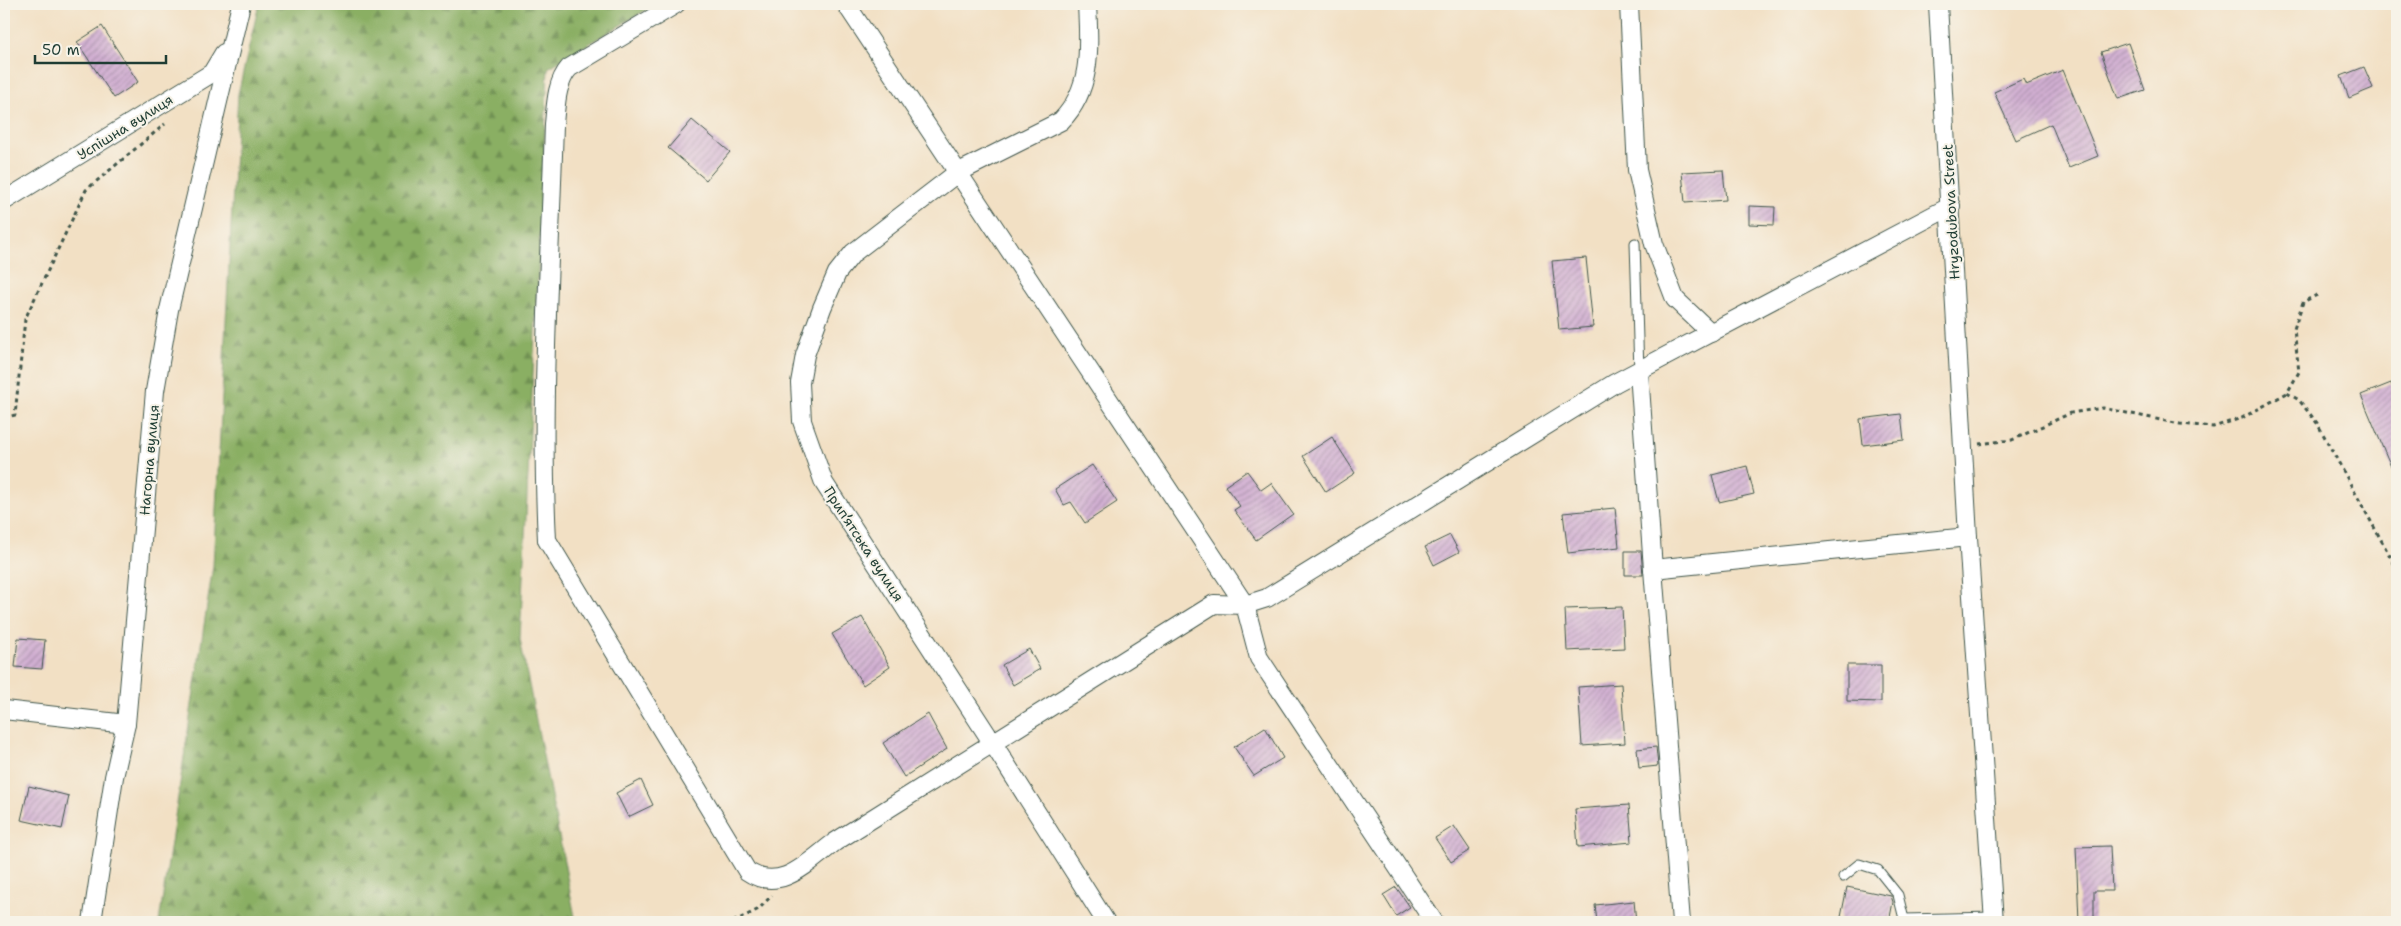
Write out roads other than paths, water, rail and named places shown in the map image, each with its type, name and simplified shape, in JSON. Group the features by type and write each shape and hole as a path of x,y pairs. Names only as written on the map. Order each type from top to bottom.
{"street":[{"name":"Нагорна вулиця","path":"92,922 114,777 126,724 155,391 169,310 241,4"},
{"path":"676,4 570,68 563,76 558,93 554,124 545,388 544,479 547,540 570,574 612,649 747,871 759,879 774,880 789,876 835,842 1214,604 1245,606 1267,598 1616,383 1951,206"},
{"path":"846,4 1245,606 1259,658 1434,922"},
{"name":"Прип’ятська вулиця","path":"1087,4 1089,41 1087,75 1073,108 1061,121 957,173 853,253 837,273 805,355 800,383 802,421 824,483 1106,922"},
{"path":"1629,4 1636,170 1654,244 1675,299 1711,334"},
{"name":"Hryzodubova Street","path":"1938,4 1951,206 1968,536 1994,920"},
{"name":"Успішна вулиця","path":"4,201 212,74 233,40"},
{"path":"1639,372 1682,922"},
{"path":"1653,569 1968,536"},
{"path":"4,710 126,724"}],"lane":[{"path":"1635,243 1639,372"},
{"path":"1843,877 1859,864 1878,870 1898,895 1904,919 1994,920"}]}
